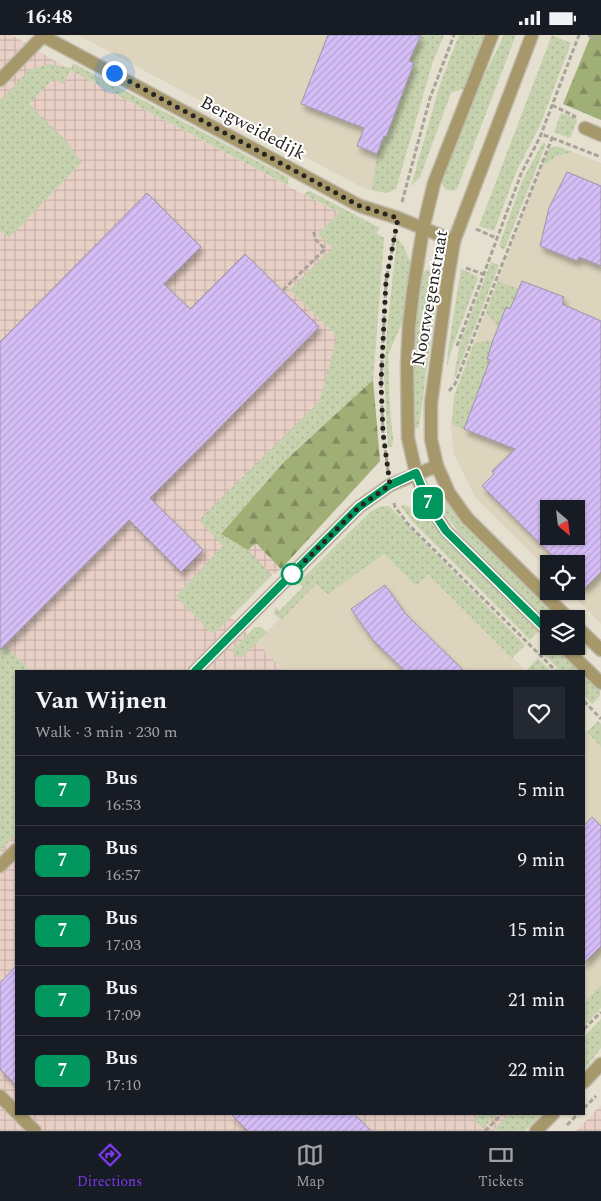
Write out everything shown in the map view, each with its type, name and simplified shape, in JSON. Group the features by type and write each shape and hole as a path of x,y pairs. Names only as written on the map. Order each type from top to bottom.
{"street":[{"name":"Noorwegenstraat","path":"492,35 434,183 423,229 413,291 407,365 408,438 416,473 430,507 446,531 540,623"},
{"name":"Noorwegenstraat","path":"532,35 454,241 431,403 431,439 437,465 449,493 467,518 560,610"},
{"name":"Bergweidedijk","path":"42,36 360,206 398,218 454,241"},
{"path":"0,80 42,36"},
{"path":"585,128 601,135"},
{"path":"196,670 359,507 390,485 437,465"},
{"path":"585,634 601,650"},
{"path":"572,655 601,683"},
{"path":"0,866 15,851"},
{"path":"585,1081 601,1064"},
{"path":"0,1096 15,1111"},
{"path":"19,1115 35,1131"},
{"path":"536,1131 552,1115"}],"path":[{"name":"Noorwegenstraat","path":"454,35 430,98 398,218 386,281 381,382 383,433 390,485 395,507 408,523 555,670"},
{"name":"Noorwegenstraat","path":"457,347 521,174 541,134 579,35"},
{"path":"588,35 601,40"},
{"path":"552,105 581,119 585,128"},
{"path":"541,134 601,157"},
{"name":"Noorwegenstraat","path":"449,383 448,392 455,384 552,138"},
{"path":"283,289 325,249 316,239 313,230"},
{"path":"585,702 601,719"},
{"path":"585,1028 601,1012"},
{"path":"585,1107 601,1090"},
{"path":"485,1131 501,1115"}],"shaded area":[{"path":"0,35 12,35 70,70 303,194 339,212 380,228 376,233 384,238 373,380 380,461 281,569 272,575 231,617 283,670 15,670 15,1115 522,1115 514,1131 0,1131"},
{"path":"78,35 444,35 433,61 396,189 386,193 365,189"},
{"path":"573,152 601,163 601,624 578,600 585,600 585,555 540,555 540,562 475,497 454,454 451,427 454,396 541,167 557,156"},
{"path":"369,544 428,573 525,670 283,670 255,643 316,584"},
{"path":"585,730 601,747 601,985 585,1002"},
{"path":"601,1105 601,1131 576,1131"}],"green space":[{"path":"421,35 444,35 433,61 396,189 386,193 372,190 377,154 414,64 408,60"},
{"path":"459,35 484,35 465,88 451,93 420,177 411,186 440,84"},
{"path":"504,35 516,35 457,189 448,190 443,186 442,180 469,107"},
{"path":"552,35 571,43 540,125 516,172 494,231 479,226"},
{"path":"591,35 601,35 601,120 563,104"},
{"path":"73,63 289,178 287,185 70,70 64,84 53,79 29,104 66,141 82,162 9,238 0,230 0,101 29,70 50,64 71,68"},
{"path":"561,113 576,118 577,121 570,138 554,132"},
{"path":"543,142 546,144 504,250 499,246 522,181"},
{"path":"556,146 573,152 557,156 541,167 549,149"},
{"path":"310,191 380,228 376,233 384,238 373,380 285,461 221,534 248,550 272,575 215,633 210,632 176,596 223,546 199,520 319,402 336,341 334,333 290,290 333,248 318,234 339,212 303,194"},
{"path":"397,238 404,247 410,261 411,279 403,321 388,355 393,439 392,447 388,447 384,374"},
{"path":"491,262 499,265 453,382 460,343"},
{"path":"461,269 478,278 453,345 447,367 448,350"},
{"path":"426,270 433,271 439,277 419,427 413,429 410,379 415,321 422,275"},
{"path":"498,281 519,289 510,309 507,308 498,327 486,312"},
{"path":"493,340 487,358 490,360 464,429 452,424 454,396 474,343"},
{"path":"373,380 380,461 281,569 256,543 248,550 221,534 285,461"},
{"path":"443,489 540,595 540,600 545,600 554,610 540,610 540,615 459,533 443,512 434,492"},
{"path":"402,505 415,509 428,518 536,626 538,631 530,640 412,521"},
{"path":"389,506 525,645 512,658 428,574 416,586 384,554 328,594 316,584 281,620 274,614 275,607 279,611 303,587 298,583 370,512 379,507"},
{"path":"255,627 261,627 267,632 240,659 231,651"},
{"path":"585,642 588,645 585,654"},
{"path":"5,645 30,670 15,670 15,835 0,851 0,650"},
{"path":"545,655 566,655 580,670 559,670"},
{"path":"538,658 550,670 527,670"},
{"path":"585,675 600,690 600,696 592,704 585,696"},
{"path":"598,721 601,724 601,747 587,732"},
{"path":"601,985 601,1008 585,1025 585,1002"},
{"path":"601,1019 601,1048 585,1069 585,1036"},
{"path":"479,1115 496,1115 483,1128 474,1120"},
{"path":"508,1115 541,1115 525,1131 492,1131"}],"building":[{"path":"328,35 421,35 409,61 414,63 386,137 384,136 377,154 357,146 364,128 301,104"},
{"path":"567,172 601,186 601,266 579,257 577,261 540,246 549,208"},
{"path":"147,193 201,247 164,284 190,309 245,254 319,327 150,498 203,550 181,572 129,520 0,650 0,342"},
{"path":"522,281 564,297 562,304 601,321 601,572 585,588 585,555 552,555 542,545 585,545 585,500 540,500 540,543 482,486 494,474 492,471 515,449 464,429 490,360 487,359 506,307 510,309"},
{"path":"385,585 405,613 463,670 404,670 373,640 351,609"},
{"path":"592,817 601,826 601,946 585,962 585,825"},
{"path":"15,967 15,1084 0,1069 0,983"},
{"path":"232,1115 355,1115 371,1131 248,1131"}],"bus line":[{"name":"7","path":"196,670 359,507 390,485 416,473 430,507 446,531 540,623"}],"route":[{"path":"114,73 360,206 398,218 386,281 381,382 383,433 390,485 359,507 292,574"}]}
